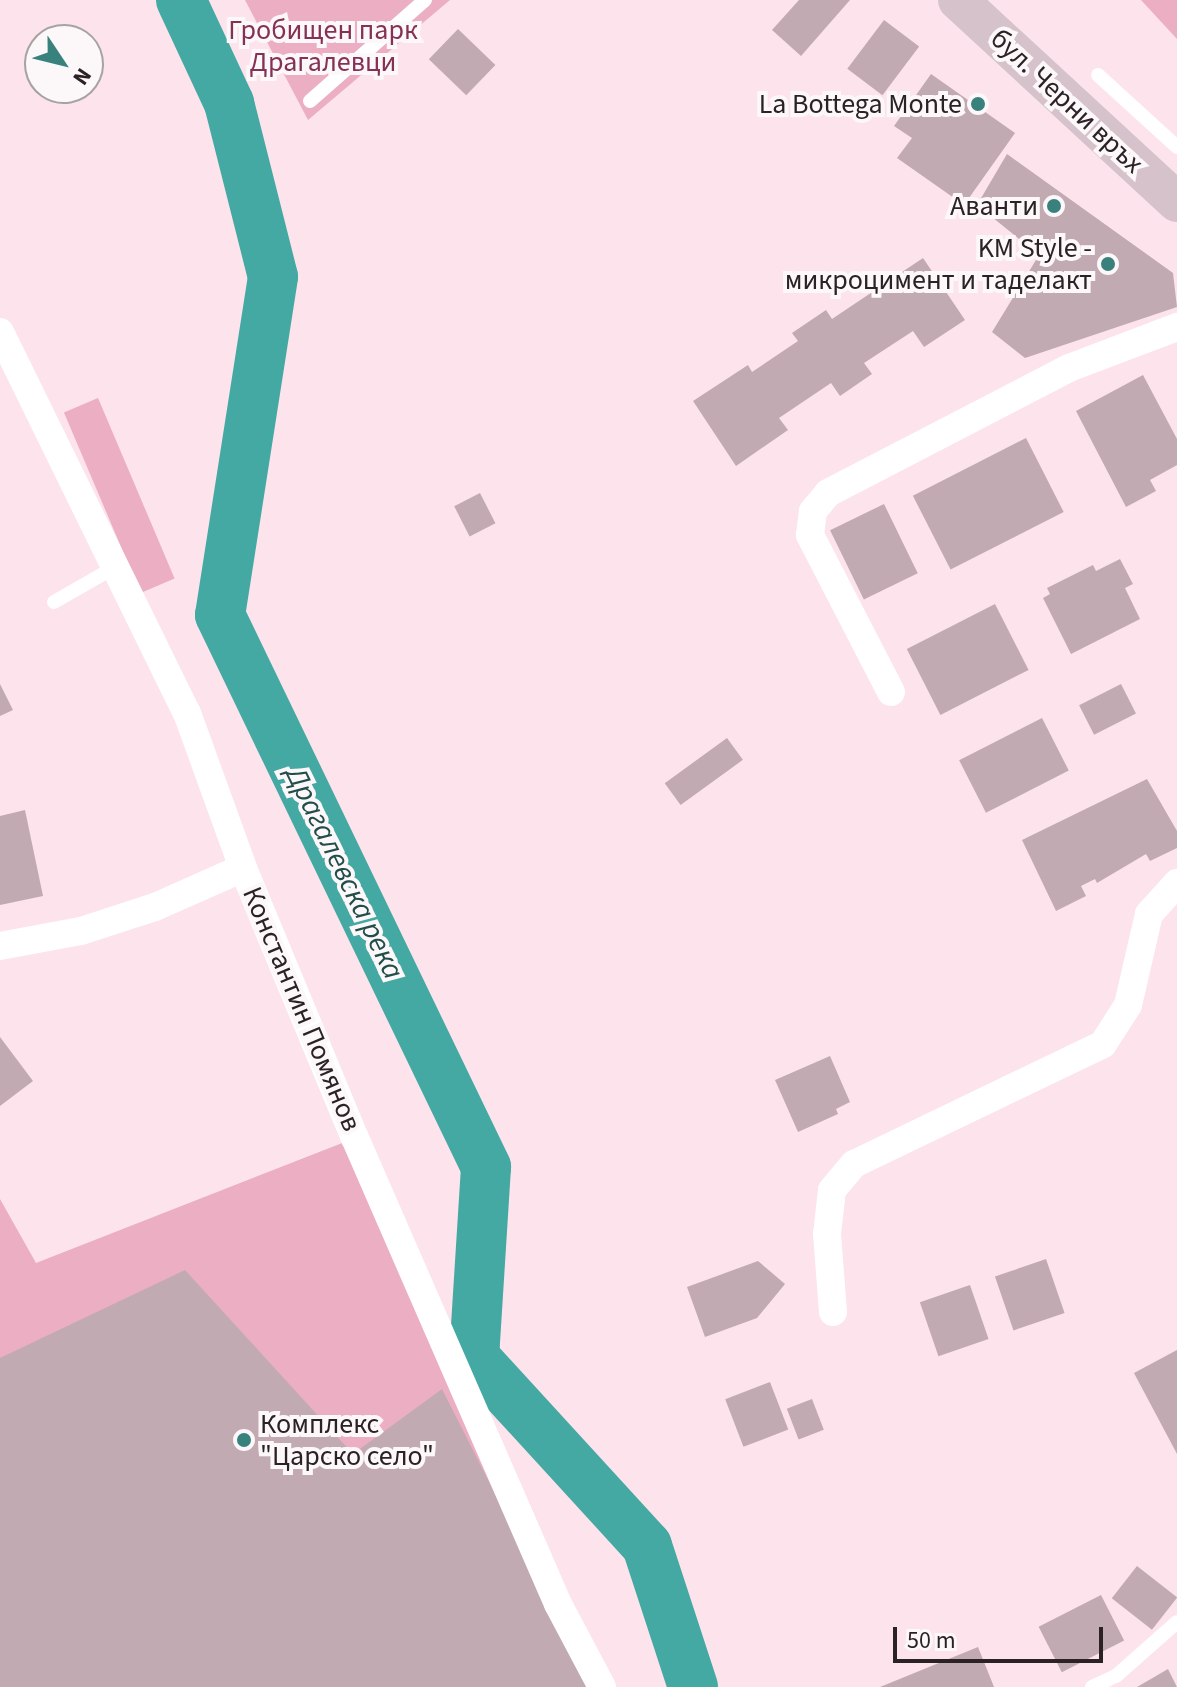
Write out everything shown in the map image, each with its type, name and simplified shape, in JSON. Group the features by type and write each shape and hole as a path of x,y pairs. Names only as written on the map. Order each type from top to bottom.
{"main road":[{"name":"бул. Черни връх","path":"958,0 1177,202"}],"street":[{"path":"891,692 810,535 813,511 828,493 1069,368 1177,327"},
{"name":"Константин Помянов","path":"0,332 187,713 243,868 558,1604 602,1687"},
{"path":"0,946 110,922 243,868"},
{"path":"833,1312 827,1234 832,1190 854,1164 1103,1044 1128,1005 1149,914 1177,883"}],"lane":[{"path":"310,101 425,0"},
{"path":"1098,75 1177,147"},
{"path":"54,602 115,567"},
{"path":"1092,1687 1116,1676 1177,1622"}],"green space":[{"name":"Гробищен парк Драгалевци","path":"245,0 450,0 308,120"},
{"path":"1141,0 1177,0 1177,39"},
{"path":"98,398 175,578 141,593 64,412"},
{"name":"Комплекс \"Царско село\"","path":"355,1138 558,1604 0,1687 0,1199 36,1263"}],"building":[{"path":"799,0 850,0 801,56 772,30"},
{"path":"884,20 919,46 882,95 847,69"},
{"path":"458,29 495,65 466,95 429,59"},
{"path":"931,74 1015,133 964,205 897,158 912,138 894,126"},
{"path":"1007,154 1173,273 1177,307 1025,358 992,332 1039,255 977,205"},
{"path":"923,258 965,320 924,347 913,331 864,363 872,374 840,396 831,383 779,418 788,430 736,466 693,401 748,365 752,372 798,341 792,333 826,310 832,319"},
{"path":"1143,375 1177,439 1177,465 1150,480 1156,491 1126,507 1076,411"},
{"path":"1026,438 1064,512 951,570 913,496"},
{"path":"480,493 495,523 470,536 454,506"},
{"path":"884,504 918,573 864,600 830,530"},
{"path":"1120,559 1133,584 1125,588 1140,619 1071,654 1043,598 1050,594 1047,588 1093,565 1096,571"},
{"path":"995,604 1029,670 940,715 907,649"},
{"path":"0,684 13,710 0,716"},
{"path":"1121,684 1136,713 1094,735 1079,705"},
{"path":"1042,718 1069,771 986,813 959,760"},
{"path":"727,738 743,760 681,805 665,783"},
{"path":"1147,779 1177,831 1177,848 1150,861 1146,854 1097,883 1095,879 1081,886 1086,896 1056,911 1022,840"},
{"path":"25,810 43,896 0,905 0,816"},
{"path":"0,1037 33,1081 0,1106"},
{"path":"830,1056 850,1102 836,1109 838,1114 798,1132 775,1080"},
{"path":"1046,1259 1065,1313 1013,1330 995,1277"},
{"path":"758,1261 785,1284 757,1318 705,1337 687,1287"},
{"name":"Комплекс \"Царско село\"","path":"185,1270 353,1454 442,1389 593,1687 0,1687 0,1358"},
{"path":"970,1285 989,1339 938,1356 920,1302"},
{"path":"1177,1350 1177,1454 1134,1373"},
{"path":"770,1382 788,1430 743,1447 725,1399"},
{"path":"812,1399 824,1430 799,1439 787,1409"},
{"path":"1137,1566 1177,1597 1152,1630 1112,1598"},
{"path":"1101,1595 1124,1640 1062,1672 1039,1627"},
{"path":"978,1647 994,1687 880,1687"},
{"path":"1168,1669 1177,1687 1137,1687"}],"waterway":[{"name":"Драгалевска река","path":"181,0 229,103 273,277 220,615 486,1167 474,1357 647,1546 693,1687"}],"place":[{"name":"La Bottega Monte","path":"978,104"},
{"name":"Аванти","path":"1054,206"},
{"name":"KM Style - микроцимент и таделакт","path":"1108,264"},
{"name":"Комплекс \"Царско село\"","path":"244,1440"}]}
